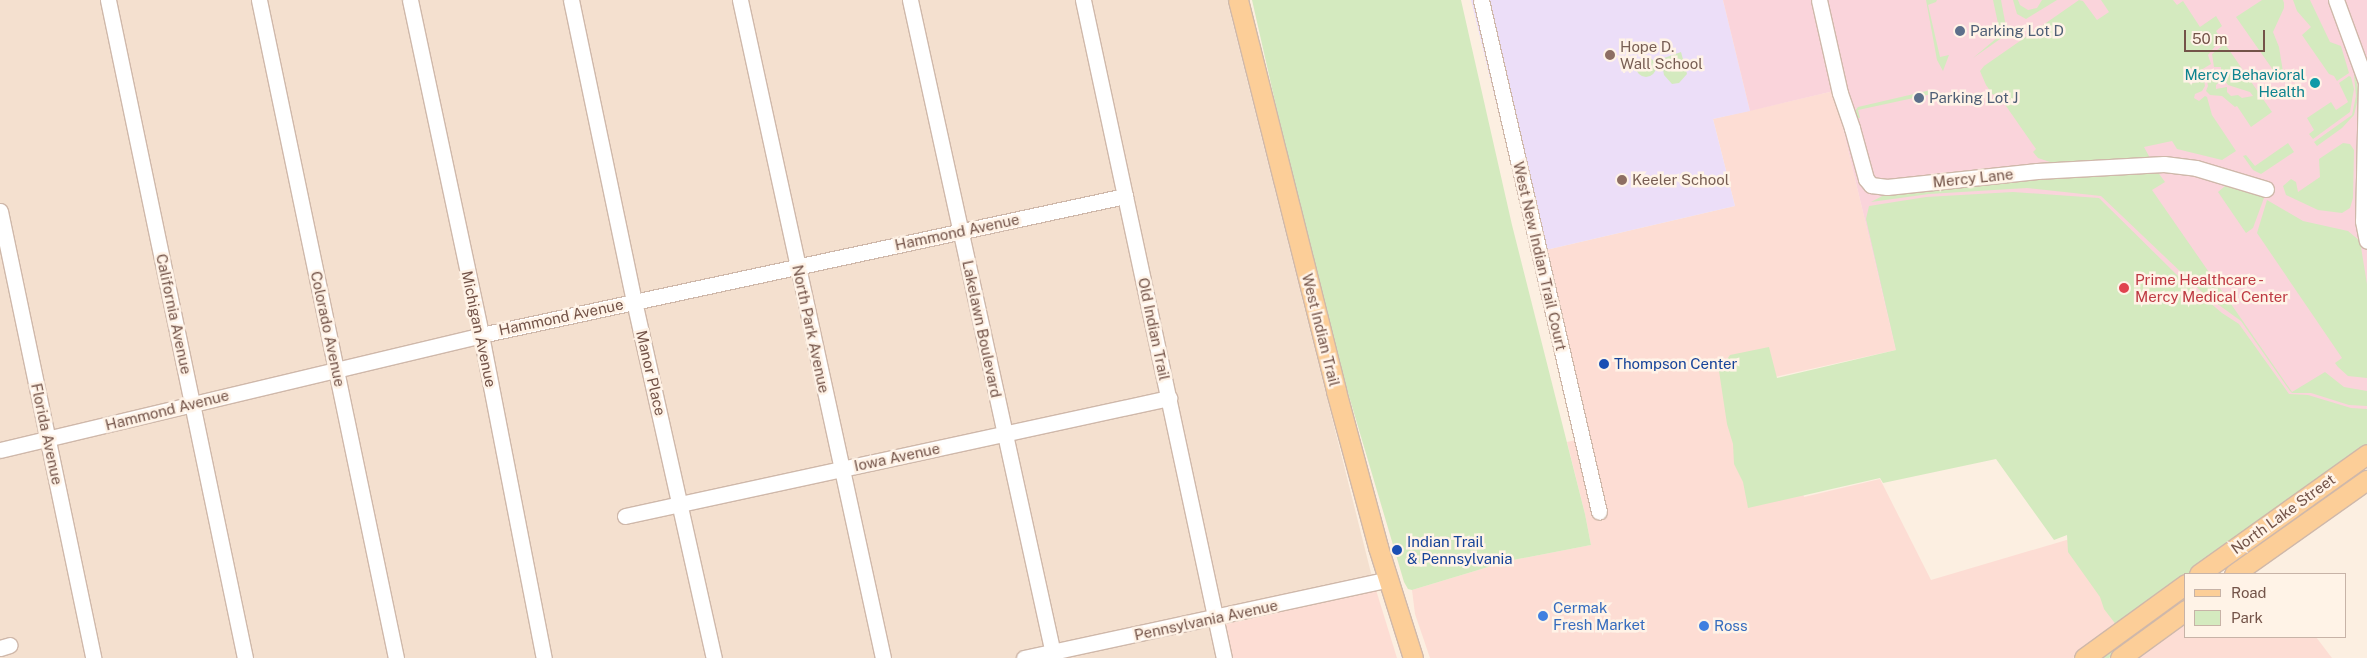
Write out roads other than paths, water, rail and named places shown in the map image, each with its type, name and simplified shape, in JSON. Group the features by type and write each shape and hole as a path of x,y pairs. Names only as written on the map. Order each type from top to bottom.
{"main road":[{"name":"West Indian Trail","path":"1238,0 1336,391 1388,580 1413,658"},
{"name":"North Lake Street","path":"2200,573 2367,454"},
{"name":"North Lake Street","path":"2235,573 2367,480"},
{"path":"2084,658 2184,585"},
{"path":"2120,658 2184,611"}],"street":[{"name":"California Avenue","path":"108,0 245,658"},
{"name":"Colorado Avenue","path":"258,0 396,658"},
{"name":"Michigan Avenue","path":"410,0 481,334 544,658"},
{"name":"Manor Place","path":"571,0 634,300 714,658"},
{"name":"North Park Avenue","path":"740,0 882,658"},
{"name":"Lakelawn Boulevard","path":"910,0 1054,655"},
{"name":"Old Indian Trail","path":"1083,0 1224,658"},
{"name":"West New Indian Trail Court","path":"1481,0 1599,512"},
{"name":"Mercy Lane","path":"1819,0 1840,92 1866,179 1871,185 1887,187 2037,172 2164,164 2196,168 2266,189"},
{"path":"2336,0 2366,82 2363,221 2367,241"},
{"name":"Hammond Avenue","path":"0,450 481,334 1125,196"},
{"name":"Florida Avenue","path":"0,211 93,658"},
{"name":"Iowa Avenue","path":"625,516 1169,398"},
{"name":"Pennsylvania Avenue","path":"1024,658 1054,655 1388,580"}],"place":[{"name":"Parking Lot D","path":"1960,31"},
{"name":"Hope D. Wall School","path":"1610,55"},
{"name":"Mercy Behavioral Health","path":"2315,83"},
{"name":"Parking Lot J","path":"1919,98"},
{"name":"Keeler School","path":"1622,180"},
{"name":"Prime Healthcare - Mercy Medical Center","path":"2124,288"},
{"name":"Thompson Center","path":"1604,364"},
{"name":"Indian Trail & Pennsylvania","path":"1397,550"},
{"name":"Cermak Fresh Market","path":"1543,616"},
{"name":"Ross","path":"1704,626"}]}
